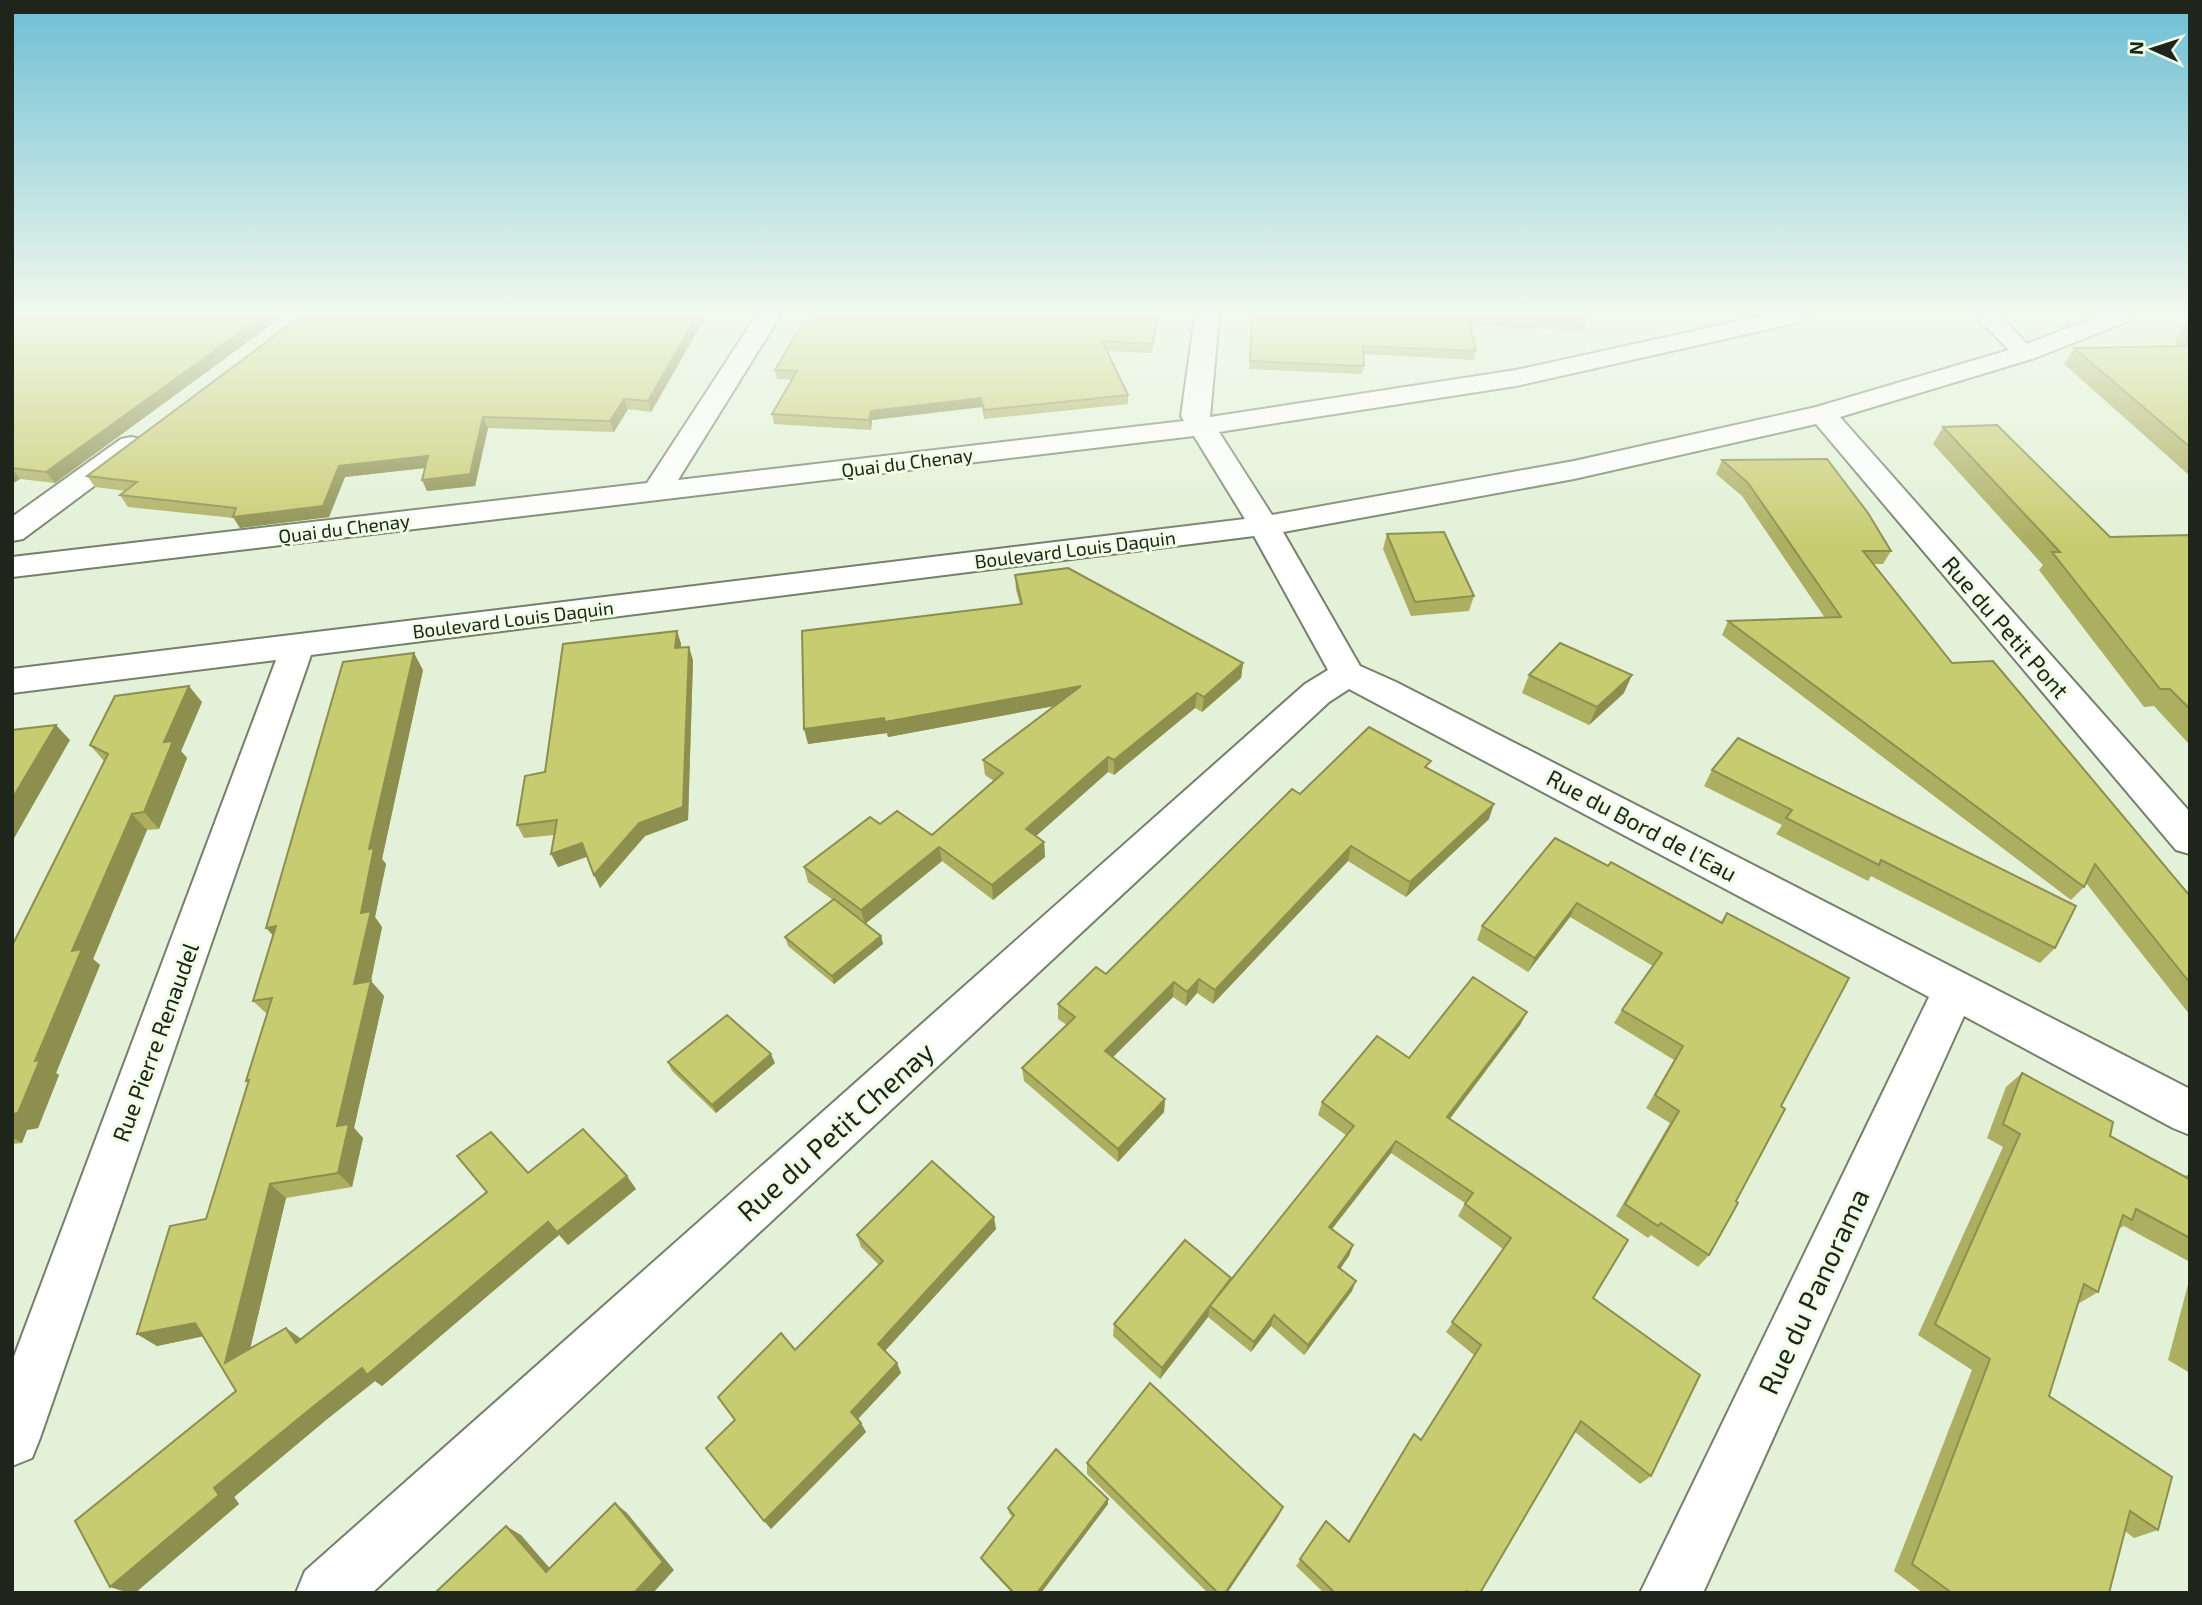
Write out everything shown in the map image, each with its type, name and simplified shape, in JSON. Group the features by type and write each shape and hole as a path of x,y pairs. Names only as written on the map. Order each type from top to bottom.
{"street":[{"path":"656,492 720,391"},
{"path":"1198,391 1195,416 1264,526 1347,674"},
{"name":"Quai du Chenay","path":"12,566 1201,427 1428,391"},
{"name":"Boulevard Louis Daquin","path":"12,681 1264,526 1574,470 1822,414 1899,391"},
{"name":"Rue du Petit Pont","path":"1822,414 2190,839"},
{"path":"12,532 149,431"},
{"name":"Rue Pierre Renaudel","path":"12,1438 298,646"},
{"name":"Rue du Bord de l'Eau","path":"1347,674 1396,696 2190,1113"},
{"name":"Rue du Petit Chenay","path":"327,1593 1306,703 1347,674"},
{"name":"Rue du Panorama","path":"1671,1593 1955,989"}],"building":[{"path":"12,391 159,391 46,472 12,468"},
{"path":"201,391 654,391 648,401 624,399 610,421 483,417 470,474 422,480 428,456 339,466 323,506 233,517 236,508 120,495 137,482 87,476"},
{"path":"785,391 1126,391 1128,395 984,410 981,398 871,411 869,420 772,414"},
{"path":"2124,391 2190,391 2190,447"},
{"path":"1997,425 2110,537 2190,535 2190,709 2170,689 2160,689 2052,552 2060,552 1943,427"},
{"path":"1827,459 1868,513 1891,551 1863,551 1952,663 1993,661 2190,896 2190,983 2095,864 2084,887 1728,621 1841,617 1748,483 1722,460"},
{"path":"1444,532 1474,596 1415,602 1387,534"},
{"path":"1068,568 1243,663 1204,697 1197,693 1114,760 1108,757 1026,829 1044,842 992,885 939,847 861,910 804,867 870,817 880,824 897,811 932,835 1003,773 983,760 1081,686 885,722 884,718 804,729 802,631 1022,604 1015,575"},
{"path":"677,631 675,648 689,647 683,807 639,823 594,875 582,843 551,854 557,820 517,825 525,776 545,772 563,644"},
{"path":"1560,643 1632,675 1597,707 1529,675"},
{"path":"414,653 369,849 374,848 361,913 371,911 354,984 371,981 337,1126 349,1124 338,1173 270,1184 225,1363 286,1328 296,1343 487,1192 457,1156 491,1132 528,1173 583,1129 627,1176 557,1232 548,1222 367,1375 362,1368 309,1410 214,1488 219,1495 110,1587 75,1521 236,1391 195,1323 137,1334 170,1226 206,1219 249,1080 246,1081 272,998 253,1001 276,926 266,928 343,662"},
{"path":"189,686 164,742 173,741 144,812 132,814 72,951 82,949 35,1061 40,1060 18,1113 12,1114 12,946 108,754 90,745 115,696"},
{"path":"56,725 12,799 12,730"},
{"path":"1369,727 1431,761 1425,767 1494,804 1410,882 1351,846 1215,990 1199,979 1187,992 1174,982 1105,1051 1165,1099 1118,1149 1022,1068 1075,1017 1058,1004 1096,967 1106,974 1292,789 1300,794"},
{"path":"1738,738 2076,906 2055,948 1881,860 1879,865 1786,818 1792,810 1712,770"},
{"path":"1555,838 1608,866 1611,862 1722,923 1727,913 1849,978 1781,1106 1785,1109 1709,1255 1661,1223 1658,1226 1625,1204 1679,1111 1655,1095 1683,1046 1622,1010 1662,953 1577,903 1535,958 1482,926"},
{"path":"834,899 881,936 832,976 785,937"},
{"path":"1473,977 1527,1012 1447,1117 1628,1240 1593,1298 1700,1375 1651,1476 1581,1421 1480,1593 1335,1593 1300,1559 1326,1521 1349,1542 1414,1434 1421,1440 1481,1345 1452,1322 1511,1238 1465,1204 1473,1193 1396,1141 1329,1227 1353,1245 1338,1267 1356,1281 1308,1345 1274,1315 1254,1342 1210,1306 1354,1126 1322,1102 1377,1036 1409,1058"},
{"path":"727,1015 771,1054 712,1105 668,1062"},
{"path":"2022,1073 2113,1122 2110,1136 2189,1179 2190,1176 2190,1238 2136,1209 2132,1220 2123,1215 2098,1292 2084,1284 2049,1396 2172,1477 2158,1530 2130,1511 2109,1593 1952,1593 1912,1564 1990,1359 1935,1324 2020,1134 2003,1124"},
{"path":"932,1161 994,1217 878,1344 897,1363 851,1412 861,1423 764,1521 706,1448 735,1420 718,1397 781,1333 795,1350 883,1261 857,1235"},
{"path":"1185,1240 1231,1278 1162,1368 1114,1324"},
{"path":"1150,1383 1283,1507 1225,1593 1218,1593 1087,1463"},
{"path":"1056,1449 1108,1499 1037,1593 1014,1593 981,1558 1014,1515 1008,1508"},
{"path":"615,1503 663,1562 634,1593 438,1593 437,1591 506,1526 546,1572"}]}
